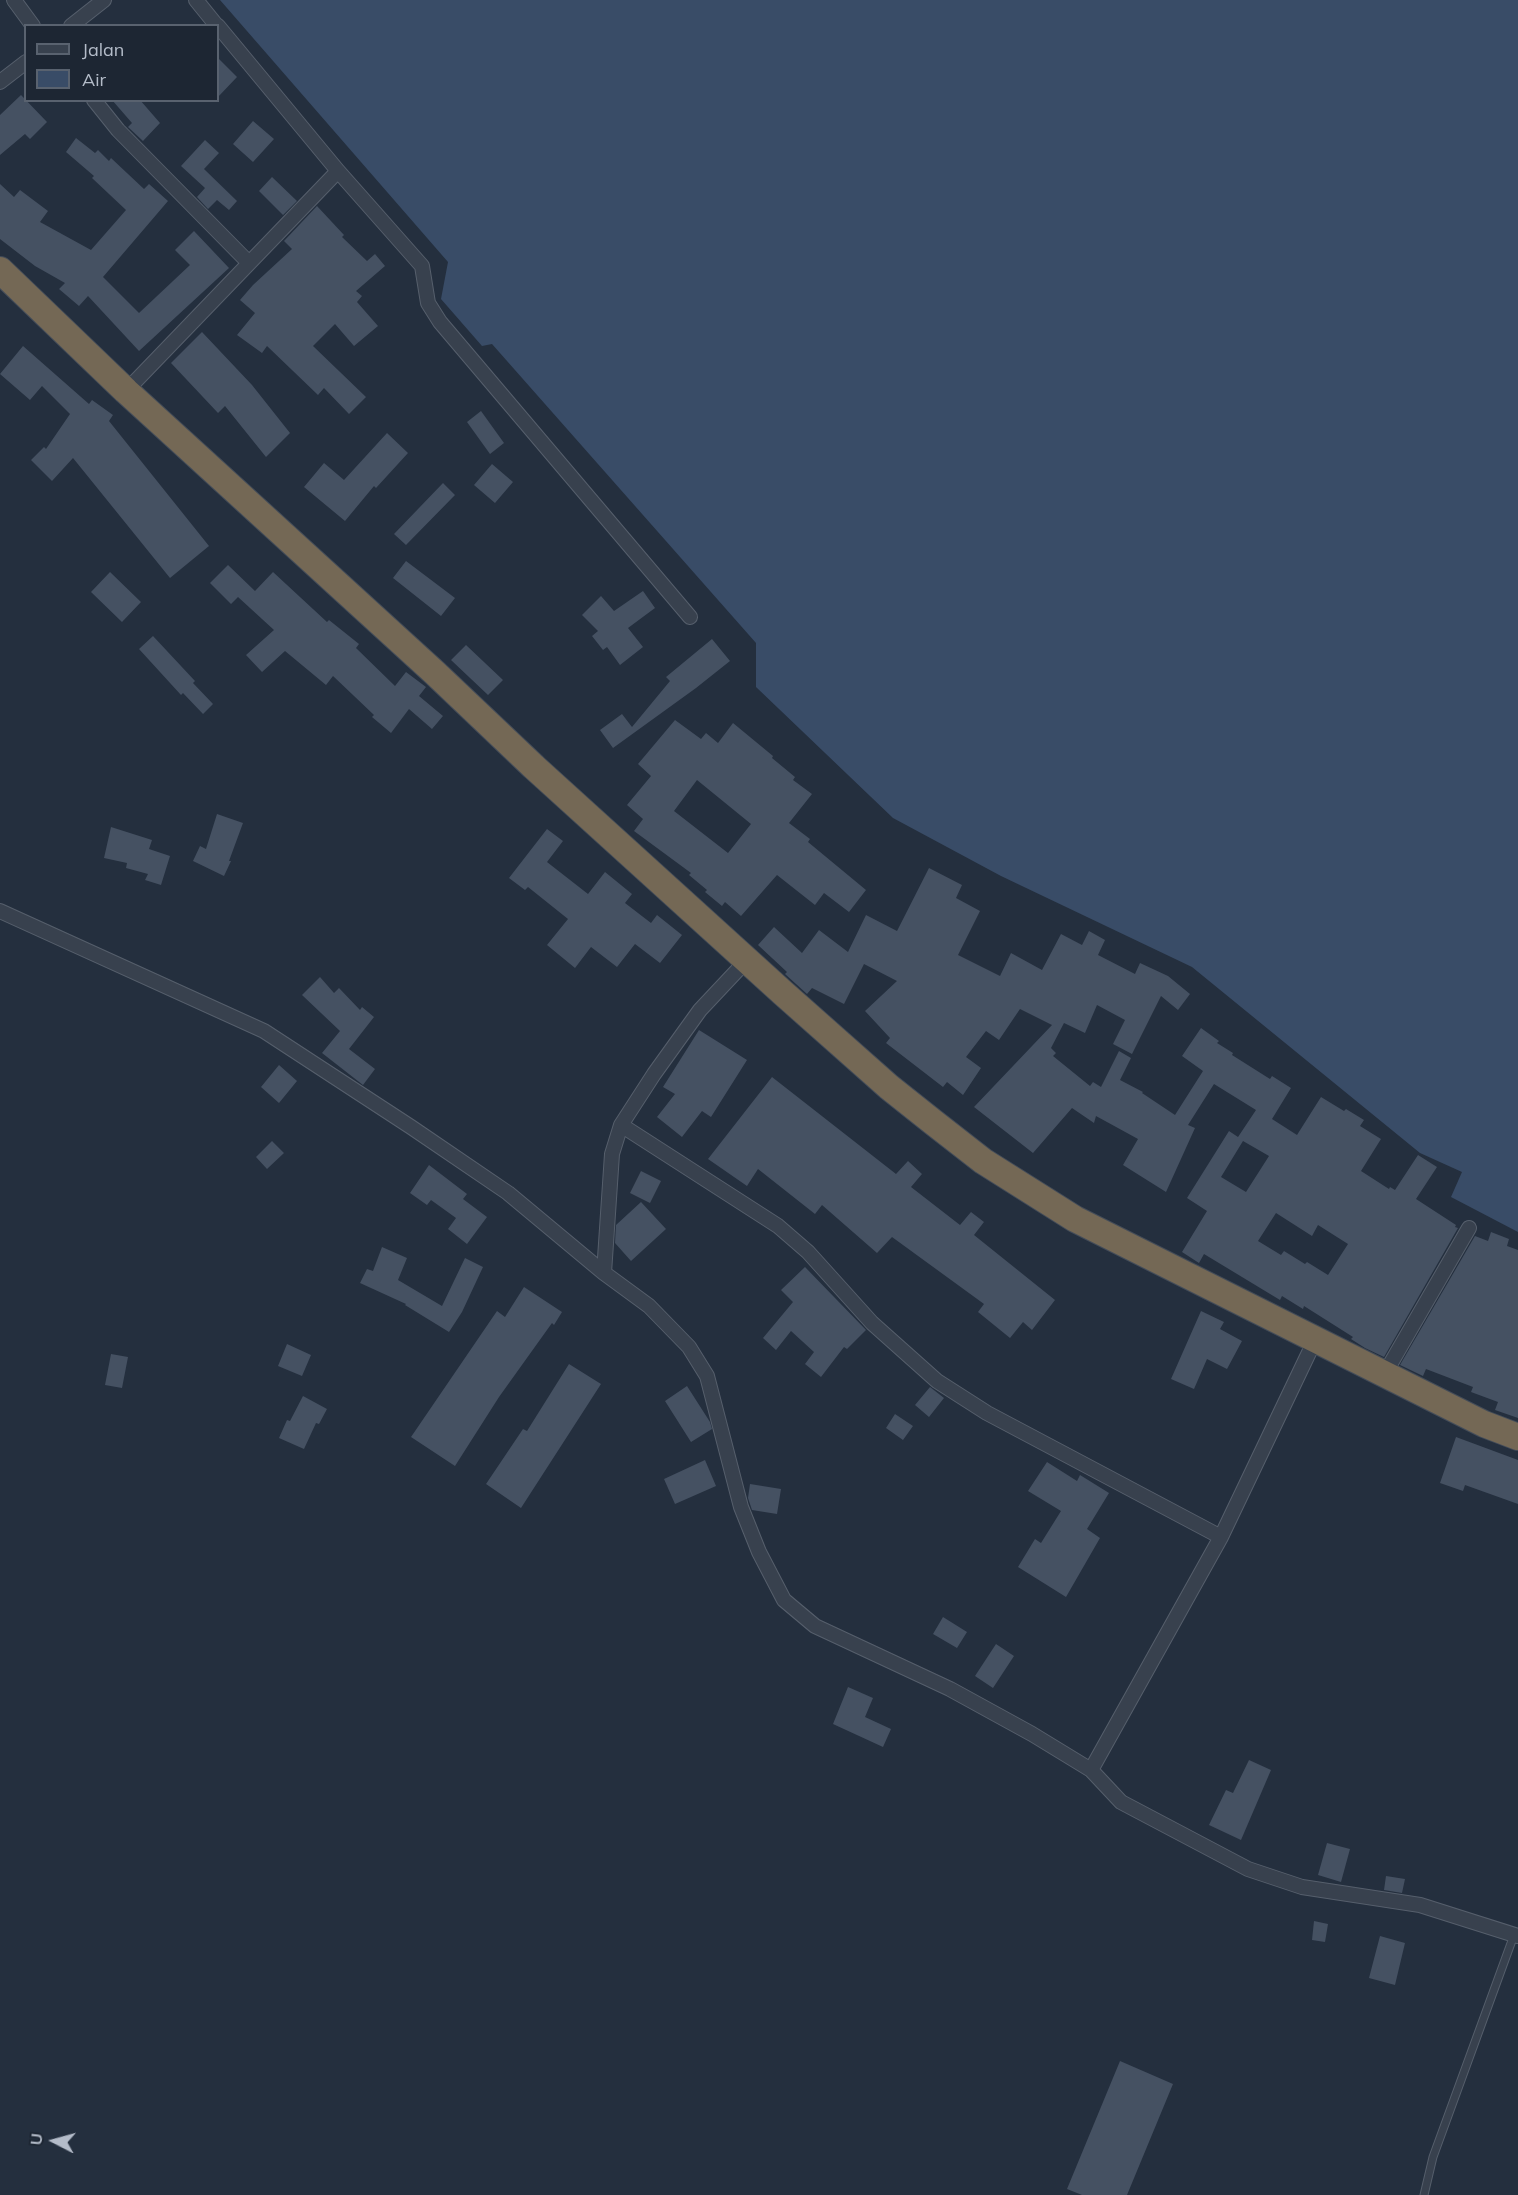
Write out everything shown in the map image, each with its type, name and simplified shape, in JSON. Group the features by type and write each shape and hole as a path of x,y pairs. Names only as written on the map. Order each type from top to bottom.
{"highway":[{"path":"0,270 126,391 747,960 890,1087 983,1161 1075,1219 1384,1375 1484,1424 1518,1437"}],"street":[{"path":"14,0 32,24"},
{"path":"74,24 104,0"},
{"path":"196,0 215,24"},
{"path":"219,28 338,171 422,266 428,303 440,322 690,617"},
{"path":"0,82 24,64"},
{"path":"96,102 118,130 249,263"},
{"path":"126,391 338,171"},
{"path":"0,911 264,1031 508,1193 603,1273 649,1306 689,1347 707,1376 741,1507 759,1552 784,1600 815,1626 950,1689 1032,1734 1090,1770 1121,1802 1248,1869 1302,1887 1420,1905 1516,1936"},
{"path":"603,1273 612,1154 621,1125 700,1010 747,960"},
{"path":"621,1125 778,1226 808,1252 872,1323 937,1381 987,1413 1221,1537"},
{"path":"1384,1375 1469,1228"},
{"path":"1090,1770 1221,1537 1315,1340"}],"lane":[{"path":"1425,2195 1433,2157 1516,1936"}],"water":[{"path":"220,0 1518,0 1518,1232 1451,1197 1462,1172 1420,1153 1192,967 1001,876 893,818 756,687 756,643 492,344 482,346 441,299 448,262"}],"building":[{"path":"219,59 237,77 219,96"},
{"path":"21,95 24,102 28,102 47,122 30,139 25,134 0,155 0,115"},
{"path":"114,102 142,102 160,123 143,141 128,127 132,123"},
{"path":"253,121 274,139 253,162 233,144"},
{"path":"76,138 95,153 98,150 109,161 111,158 144,189 149,184 168,201 103,277 139,313 190,265 175,250 194,231 229,268 139,351 88,296 79,306 59,289 65,283 35,266 0,239 0,184 14,197 20,190 48,211 40,222 91,250 126,210 92,178 94,176 66,152"},
{"path":"205,140 219,153 204,169 237,201 229,210 217,200 208,209 197,197 205,188 181,166"},
{"path":"272,177 297,201 283,215 259,191"},
{"path":"317,206 344,235 342,237 367,261 375,254 385,266 356,291 362,296 357,302 378,326 354,346 335,324 313,346 366,397 349,414 324,388 318,395 267,346 262,353 237,335 255,313 240,300 292,249 284,241"},
{"path":"202,332 252,385 290,433 266,457 225,406 218,413 171,363"},
{"path":"23,346 89,404 92,400 113,415 109,421 209,546 170,578 73,458 52,481 31,460 44,447 46,449 70,414 42,386 30,400 0,374"},
{"path":"481,411 504,443 490,454 467,422"},
{"path":"387,433 408,453 376,488 374,486 345,521 304,487 324,463 344,480"},
{"path":"492,464 513,482 495,503 474,485"},
{"path":"443,483 455,495 406,545 394,534"},
{"path":"406,561 455,598 441,616 393,578"},
{"path":"228,565 255,591 273,572 327,622 329,620 359,644 356,648 395,686 406,672 426,687 419,696 443,716 432,729 409,709 391,733 372,717 374,715 333,676 326,685 285,651 262,672 246,655 274,630 238,597 231,604 210,583"},
{"path":"110,572 141,602 122,622 91,592"},
{"path":"643,591 655,608 628,628 643,647 620,665 607,647 603,650 592,636 598,631 582,615 601,596 614,611"},
{"path":"153,636 213,704 203,714 183,693 181,695 139,649"},
{"path":"712,639 730,661 613,748 600,730 622,714 632,727 670,681 666,677"},
{"path":"466,645 503,680 488,695 451,660"},
{"path":"675,720 701,739 706,733 718,743 733,723 773,756 772,758 795,777 793,780 812,794 789,823 810,839 808,842 866,890 849,912 824,893 815,905 777,875 741,916 725,902 722,906 689,875 691,873 634,831 643,819 627,805 651,776 638,764","holes":["697,780 751,824 728,853 674,811"]},
{"path":"217,814 243,823 224,876 193,861 200,846 206,849"},
{"path":"111,827 152,840 149,849 170,856 161,885 145,880 148,874 126,868 127,863 104,858"},
{"path":"547,829 563,841 547,862 588,894 605,872 632,894 625,903 651,923 657,915 682,935 660,963 635,944 617,967 591,947 575,968 547,945 568,919 528,887 525,890 509,878"},
{"path":"929,868 962,885 956,898 980,911 958,955 1000,976 1011,953 1042,970 1061,934 1082,945 1089,931 1105,940 1098,955 1135,974 1140,963 1168,976 1190,994 1178,1010 1161,996 1132,1054 1113,1044 1125,1020 1097,1005 1085,1033 1064,1023 1051,1048 1056,1053 1053,1056 1090,1086 1093,1082 1101,1087 1119,1051 1131,1058 1120,1080 1143,1092 1175,1115 1203,1071 1182,1056 1201,1028 1219,1041 1217,1043 1233,1053 1232,1055 1270,1079 1272,1076 1291,1088 1272,1119 1297,1135 1321,1097 1364,1120 1360,1126 1381,1139 1361,1171 1389,1189 1390,1187 1395,1190 1418,1155 1437,1167 1416,1199 1458,1228 1384,1357 1365,1348 1351,1339 1353,1337 1304,1306 1303,1309 1282,1296 1280,1300 1204,1254 1199,1263 1182,1252 1207,1211 1187,1198 1229,1131 1238,1137 1256,1110 1214,1084 1188,1125 1195,1128 1166,1192 1123,1165 1138,1139 1096,1116 1094,1123 1072,1108 1033,1153 974,1107 1052,1025 1020,1009 999,1040 986,1031 966,1057 981,1068 963,1095 947,1082 943,1087 886,1043 890,1038 865,1011 897,981 864,964 844,1004 812,988 807,994 758,945 774,927 802,953 819,930 848,952 866,915 897,931","holes":["1243,1141 1269,1156 1246,1192 1221,1177","1276,1213 1312,1236 1318,1225 1348,1244 1328,1275 1284,1251 1281,1255 1258,1241"]},
{"path":"320,977 334,993 339,988 360,1010 362,1007 374,1017 349,1049 375,1069 363,1085 322,1053 340,1031 302,995"},
{"path":"699,1030 747,1060 711,1117 702,1111 682,1137 657,1117 675,1094 663,1087"},
{"path":"279,1065 297,1081 279,1103 261,1087"},
{"path":"772,1077 896,1174 908,1161 922,1174 911,1187 960,1225 971,1212 984,1222 974,1235 1055,1300 1032,1330 1023,1322 1010,1338 978,1312 984,1304 892,1237 877,1253 822,1205 815,1214 758,1169 747,1186 708,1159"},
{"path":"272,1141 284,1153 267,1169 256,1157"},
{"path":"429,1165 467,1194 463,1199 487,1217 467,1244 448,1229 456,1218 431,1200 427,1205 410,1193"},
{"path":"641,1171 661,1181 650,1203 630,1193"},
{"path":"641,1202 666,1229 631,1261 615,1243 616,1225"},
{"path":"1491,1232 1509,1239 1507,1246 1518,1250 1518,1418 1495,1410 1498,1402 1471,1392 1473,1387 1426,1369 1423,1376 1400,1365 1475,1236 1488,1241"},
{"path":"382,1247 407,1258 398,1280 442,1306 465,1258 483,1267 462,1312 449,1332 406,1304 360,1283 367,1269 373,1271"},
{"path":"805,1267 866,1330 847,1349 844,1347 821,1377 805,1364 814,1352 791,1331 776,1350 763,1338 793,1302 781,1290"},
{"path":"524,1287 562,1312 499,1397 455,1466 411,1437 497,1311 505,1317"},
{"path":"1201,1311 1224,1322 1220,1329 1242,1341 1227,1369 1207,1359 1194,1389 1171,1379"},
{"path":"287,1344 311,1355 302,1376 278,1366"},
{"path":"111,1354 128,1357 122,1388 105,1385"},
{"path":"569,1364 601,1384 521,1508 486,1484 523,1429 527,1431"},
{"path":"687,1386 712,1429 691,1442 665,1401"},
{"path":"930,1387 944,1398 929,1417 915,1405"},
{"path":"303,1396 327,1409 319,1424 316,1423 304,1449 279,1438 287,1420 290,1421"},
{"path":"895,1414 913,1426 903,1440 886,1428"},
{"path":"1456,1437 1518,1460 1518,1504 1465,1485 1463,1491 1440,1483"},
{"path":"705,1460 716,1486 675,1504 664,1479"},
{"path":"1047,1462 1077,1481 1080,1475 1109,1493 1087,1529 1100,1538 1066,1597 1018,1567 1035,1539 1041,1543 1061,1511 1028,1491"},
{"path":"750,1484 781,1489 777,1514 752,1510 748,1498"},
{"path":"943,1617 967,1632 957,1648 933,1634"},
{"path":"996,1644 1014,1656 993,1688 975,1676"},
{"path":"848,1687 873,1698 865,1717 891,1729 883,1747 833,1724"},
{"path":"1249,1760 1271,1770 1241,1840 1209,1825 1226,1790 1233,1793"},
{"path":"1327,1843 1350,1849 1341,1882 1318,1875"},
{"path":"1386,1876 1405,1879 1402,1893 1384,1890"},
{"path":"1314,1921 1328,1924 1325,1942 1312,1940"},
{"path":"1380,1936 1405,1943 1395,1985 1369,1978"},
{"path":"1120,2061 1173,2084 1127,2195 1082,2195 1067,2189"}]}
